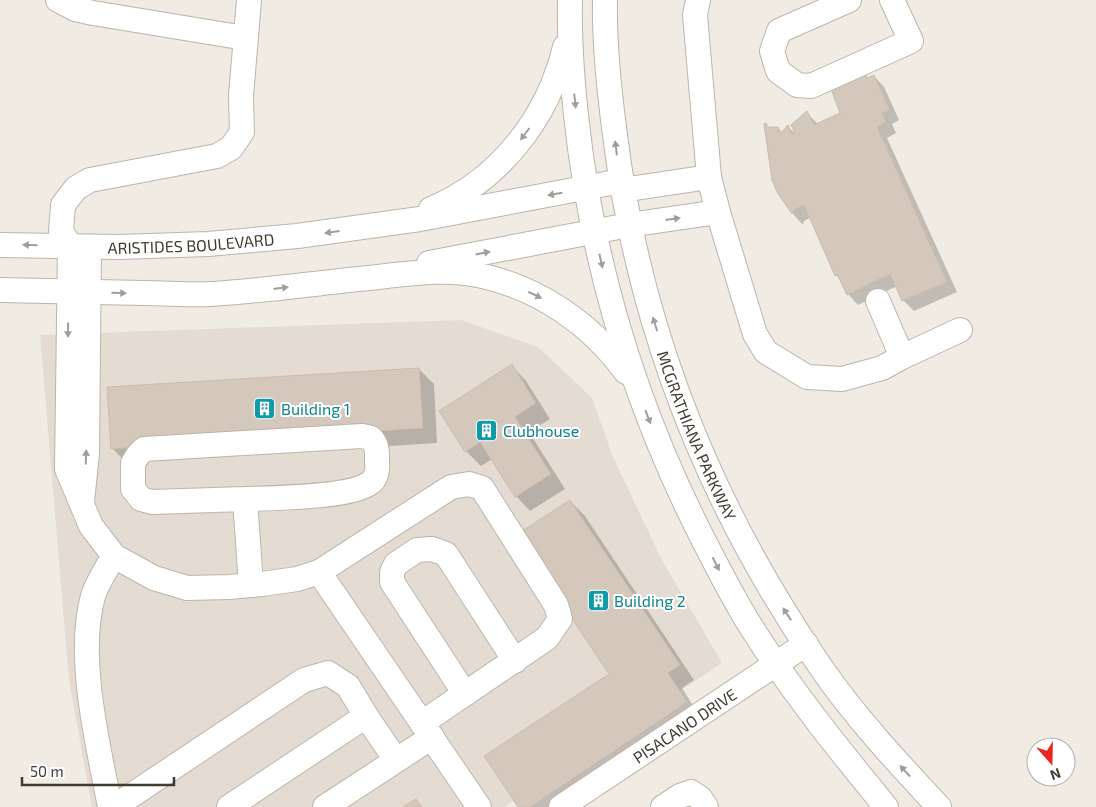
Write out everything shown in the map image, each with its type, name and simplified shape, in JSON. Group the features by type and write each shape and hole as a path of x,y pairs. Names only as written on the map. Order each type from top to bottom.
{"street":[{"path":"58,0 75,9 93,13 245,38"},
{"path":"249,0 241,96 242,132 231,148 216,156 90,180 76,188 63,205 61,231 79,247 67,469 91,526 114,556 154,578 187,588 251,585 297,579 319,572 450,487 469,484 482,488 556,605 560,619 547,638 465,694 396,760 325,807"},
{"path":"570,0 573,86 586,188 594,232 609,297 638,392 657,441 685,505 754,632 831,739 886,807"},
{"name":"MCGRATHIANA PARKWAY","path":"605,0 610,99 621,186 629,225 647,299 667,364 698,449 734,526 766,582 820,667 896,762 939,807"},
{"path":"698,0 695,15 709,177 755,334 766,352 806,376 842,379 882,368 960,330"},
{"path":"849,0 780,30 772,51 778,71 797,85 811,86 910,41 892,0"},
{"name":"ARISTIDES BOULEVARD","path":"380,225 418,214 443,204 468,190 495,169 512,152 530,127 548,96 561,64 570,26"},
{"name":"ARISTIDES BOULEVARD","path":"0,245 79,247 208,244 297,236 380,225 586,188 709,177"},
{"path":"332,282 629,225 718,212"},
{"path":"0,290 209,294 275,289 414,273 448,272 477,275 509,283 546,300 581,324 609,349 626,371 638,392"},
{"path":"878,302 902,357"},
{"path":"362,436 371,438 377,446 378,470 372,482 362,488 301,497 245,499 152,502 142,499 133,489 133,463 144,448 362,436"},
{"path":"245,499 251,585"},
{"path":"465,694 392,582 392,572 396,564 417,550 432,550 446,554 515,661"},
{"path":"110,807 91,709 87,658 88,624 93,594 114,556"},
{"path":"319,572 479,807"},
{"name":"PISACANO DRIVE","path":"561,807 806,644"},
{"path":"114,807 304,680 328,673 348,686 396,760"},
{"path":"229,807 366,716"},
{"path":"663,807 680,796 691,792 700,798 706,807"}],"shaded area":[{"path":"461,320 538,347 592,398 613,457 662,560 722,663 504,807 92,807 69,680 40,335"}],"building":[{"path":"865,73 867,78 874,75 890,110 882,113 886,122 877,127 947,282 902,301 890,274 847,295 837,274 835,276 804,205 794,210 792,214 777,192 772,180 764,124 766,123 768,127 778,127 781,133 788,125 792,134 795,133 791,125 807,111 814,125 840,113 831,89"},
{"name":"Clubhouse","path":"512,364 536,403 515,417 551,474 515,497 480,442 465,452 439,411"},
{"name":"Building 1","path":"419,368 423,428 111,449 107,387"},
{"name":"Building 2","path":"570,500 680,665 668,673 687,702 530,807 518,807 484,756 609,674 516,535"},
{"path":"416,799 422,807 403,807"}],"place":[{"name":"Building 1","path":"265,408"},
{"name":"Clubhouse","path":"487,430"},
{"name":"Building 2","path":"598,600"}]}
